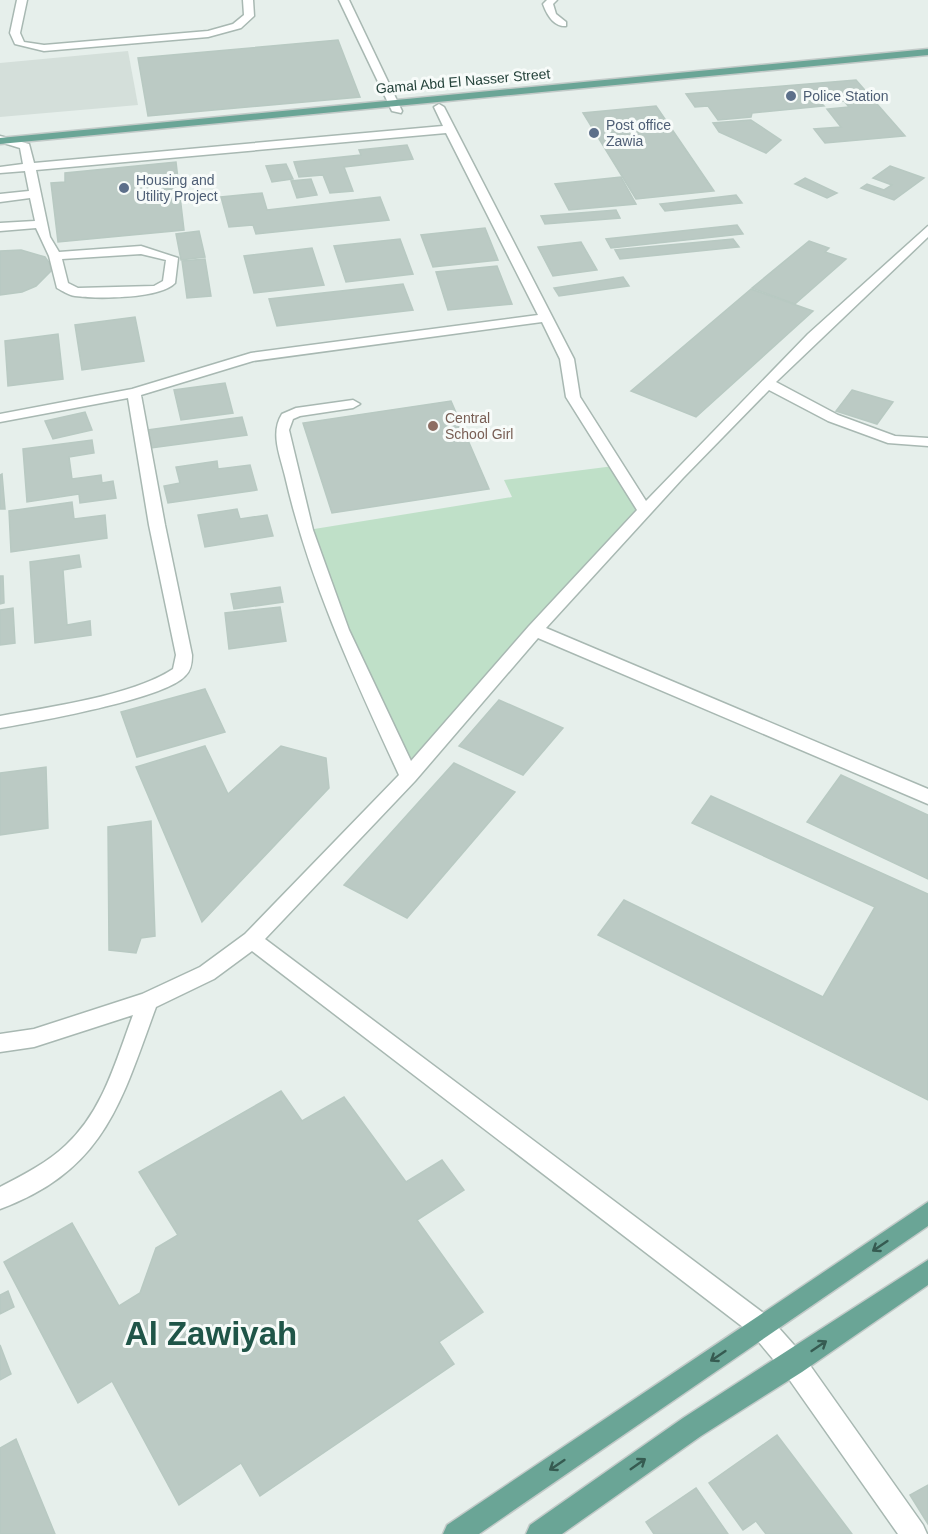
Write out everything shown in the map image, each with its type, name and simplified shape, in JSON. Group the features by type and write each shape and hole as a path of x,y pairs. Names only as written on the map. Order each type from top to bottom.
{"main road":[{"name":"Gamal Abd El Nasser Street","path":"25,146 928,52"},
{"name":"Gamal Abd El Nasser Street","path":"1,142 396,107 439,107 928,62"},
{"path":"456,1534 928,1213"},
{"path":"539,1534 692,1427 793,1363 928,1271"}],"street":[{"path":"22,0 15,33 20,44 44,48 208,34 237,26 249,16 248,0"},
{"path":"344,0 396,107"},
{"path":"552,0 548,4 552,15 563,24"},
{"path":"439,107 567,359 573,397 645,511"},
{"path":"0,170 450,129"},
{"path":"1,142 25,146 44,237 55,256 62,285 75,292 157,290 169,284 172,274 172,258 150,252 55,256"},
{"path":"0,198 35,194"},
{"path":"0,228 41,224"},
{"path":"0,1043 34,1038 148,1000 207,973 252,940 409,776 535,630 645,511 767,383 928,230"},
{"path":"0,418 134,393 250,357 546,318"},
{"path":"767,383 833,418 893,440 928,442"},
{"path":"0,723 69,709 153,685 178,674 183,664 184,656 157,525 134,393"},
{"path":"353,404 297,412 287,417 282,430 304,530 341,630 409,776"},
{"path":"535,630 928,797"},
{"path":"252,940 761,1326 793,1363 914,1534"},
{"path":"0,1199 58,1165 84,1142 110,1101 148,1000"}],"shaded area":[{"path":"128,51 138,105 0,117 0,63"}],"green space":[{"path":"614,466 642,510 409,775 343,629 308,530 512,497 504,480"}],"building":[{"path":"338,40 360,97 148,116 138,58"},
{"path":"856,80 905,136 825,143 814,129 841,127 827,109 849,107 844,101 821,103 824,106 752,113 751,117 718,120 708,106 695,107 686,94"},
{"path":"656,106 714,191 636,199 583,113"},
{"path":"751,120 781,140 766,153 719,132 713,123"},
{"path":"407,145 413,159 344,167 353,191 330,193 323,175 299,177 294,162 361,155 359,150"},
{"path":"176,162 184,230 58,242 51,183 65,182 65,173"},
{"path":"286,164 293,179 272,182 266,166"},
{"path":"890,166 924,178 894,200 861,188 867,184 884,190 892,185 873,178"},
{"path":"621,177 636,204 569,210 555,184"},
{"path":"805,178 837,193 827,198 795,184"},
{"path":"311,179 317,195 297,198 291,181"},
{"path":"262,193 267,210 380,197 389,220 256,234 253,225 229,227 221,197"},
{"path":"736,195 742,203 665,211 660,204"},
{"path":"616,210 620,218 545,224 541,216"},
{"path":"737,225 743,234 611,248 606,239"},
{"path":"485,228 498,260 433,267 421,235"},
{"path":"199,231 205,257 181,260 176,234"},
{"path":"400,239 413,274 346,282 334,246"},
{"path":"733,239 739,247 620,259 615,250"},
{"path":"809,241 829,248 825,252 846,259 795,304 752,288"},
{"path":"581,242 597,270 553,276 538,247"},
{"path":"312,248 324,285 254,293 244,256"},
{"path":"21,250 45,257 50,264 51,271 36,286 22,292 0,295 0,251"},
{"path":"205,259 211,296 187,298 182,261"},
{"path":"497,266 512,304 448,310 436,272"},
{"path":"623,277 629,286 559,296 554,288"},
{"path":"403,284 413,310 277,326 269,299"},
{"path":"751,289 813,311 696,417 631,391"},
{"path":"135,317 144,361 82,370 75,325"},
{"path":"58,334 63,379 8,386 5,341"},
{"path":"225,383 233,413 181,420 174,390"},
{"path":"852,390 893,402 877,424 836,411"},
{"path":"451,401 489,489 332,513 303,423"},
{"path":"85,412 92,430 53,439 45,421"},
{"path":"242,417 247,435 151,448 148,430"},
{"path":"92,440 94,453 69,457 72,479 101,475 102,483 113,481 116,498 80,503 79,494 27,502 23,449"},
{"path":"217,461 218,469 250,465 257,490 168,503 164,486 180,483 176,467"},
{"path":"2,474 5,509 0,509 0,475"},
{"path":"72,502 74,519 105,515 107,538 11,552 9,511"},
{"path":"237,509 240,519 267,515 273,536 205,547 198,515"},
{"path":"79,555 81,567 63,570 67,625 90,621 91,635 35,643 30,562"},
{"path":"0,576 3,576 4,603 0,604"},
{"path":"280,587 283,602 234,609 231,594"},
{"path":"280,607 286,641 229,649 225,613"},
{"path":"13,608 15,643 0,645 0,610"},
{"path":"205,689 225,732 137,757 121,712"},
{"path":"499,700 563,728 523,775 459,746"},
{"path":"205,746 228,794 281,746 326,758 329,788 202,922 136,767"},
{"path":"454,763 515,792 407,918 344,885"},
{"path":"46,767 48,828 0,835 0,773"},
{"path":"841,775 928,815 928,879 807,822"},
{"path":"711,796 928,894 928,1100 598,935 624,900 823,997 875,907 692,823"},
{"path":"151,821 155,936 141,938 136,953 109,950 108,827"},
{"path":"281,1091 302,1121 344,1097 406,1182 442,1160 464,1190 417,1220 483,1312 439,1342 454,1364 260,1496 241,1463 179,1505 112,1381 78,1403 4,1262 72,1223 119,1306 140,1293 156,1248 178,1235 139,1172"},
{"path":"8,1291 14,1307 0,1314 0,1295"},
{"path":"0,1345 11,1374 0,1380"},
{"path":"777,1435 852,1534 766,1534 756,1521 743,1530 709,1483"},
{"path":"16,1439 55,1534 0,1534 0,1448"},
{"path":"928,1485 928,1524 910,1495"},
{"path":"696,1488 728,1534 654,1534 646,1522"}],"place":[{"name":"Police Station","path":"791,96"},
{"name":"Post office Zawia","path":"594,133"},
{"name":"Housing and Utility Project","path":"124,188"},
{"name":"Central School Girl","path":"433,426"}],"district":[{"name":"Al Zawiyah","path":"211,1333"}]}
